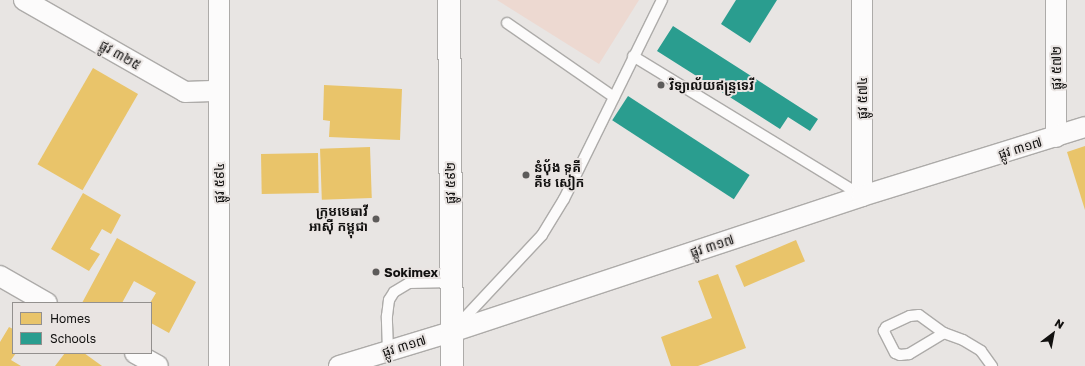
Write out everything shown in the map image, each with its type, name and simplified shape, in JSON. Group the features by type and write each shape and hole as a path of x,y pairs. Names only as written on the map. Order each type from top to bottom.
{"street":[{"name":"ផ្លូវ ៣២៥","path":"24,0 185,92 219,91"},
{"name":"ផ្លូវ ៥៩៤","path":"219,0 219,366"},
{"name":"ផ្លូវ ៥៩២","path":"449,0 452,366"},
{"name":"ផ្លូវ ៥៧៤","path":"862,0 862,196"},
{"name":"ផ្លូវ ៥៧២","path":"1056,0 1056,136"},
{"name":"ផ្លូវ ៣១៧","path":"339,366 452,332 862,196 1085,128"},
{"path":"0,276 45,302"},
{"path":"137,354 158,366"}],"lane":[{"path":"452,332 542,235 564,199 633,56 662,0"},
{"path":"507,23 614,97"},
{"path":"633,56 862,196"},
{"path":"388,351 387,316 389,300 394,292 409,283 451,282"},
{"path":"944,334 909,354 900,355 895,353 884,331 886,327 910,316 919,315 944,334 963,340 981,351 992,366"}],"shaded area":[{"path":"497,0 639,0 599,64"}],"building: Homes":[{"path":"93,68 138,94 83,190 38,164"},
{"path":"324,85 402,89 400,140 329,137 330,121 323,120"},
{"path":"1085,146 1085,210 1067,152"},
{"path":"370,147 372,198 322,200 320,149"},
{"path":"318,153 319,193 262,194 261,154"},
{"path":"83,193 121,215 111,234 102,229 90,249 100,254 89,271 51,249"},
{"path":"117,238 196,282 169,333 152,324 152,302 151,302 156,293 134,281 123,302 83,302"},
{"path":"796,240 805,261 744,287 735,266"},
{"path":"718,274 746,348 698,366 671,366 661,337 712,318 698,281"},
{"path":"9,327 12,328 12,354 15,354 11,360 21,366 0,366 0,342"},
{"path":"64,354 85,354 102,366 55,366"}],"building: Schools":[{"path":"736,0 777,0 750,43 721,24"},
{"path":"673,26 818,119 810,131 788,117 780,129 657,51"},
{"path":"628,96 750,175 734,199 612,120"}],"place":[{"name":"វិទ្យាល័យឥន្រ្ទទេវី","path":"661,85"},
{"name":"នំប៉័ង ទួគី គឹម សៀក","path":"526,175"},
{"name":"ក្រុមមេធាវី អាស៊ី កម្ពុជា","path":"376,219"},
{"name":"Sokimex","path":"376,272"}]}
